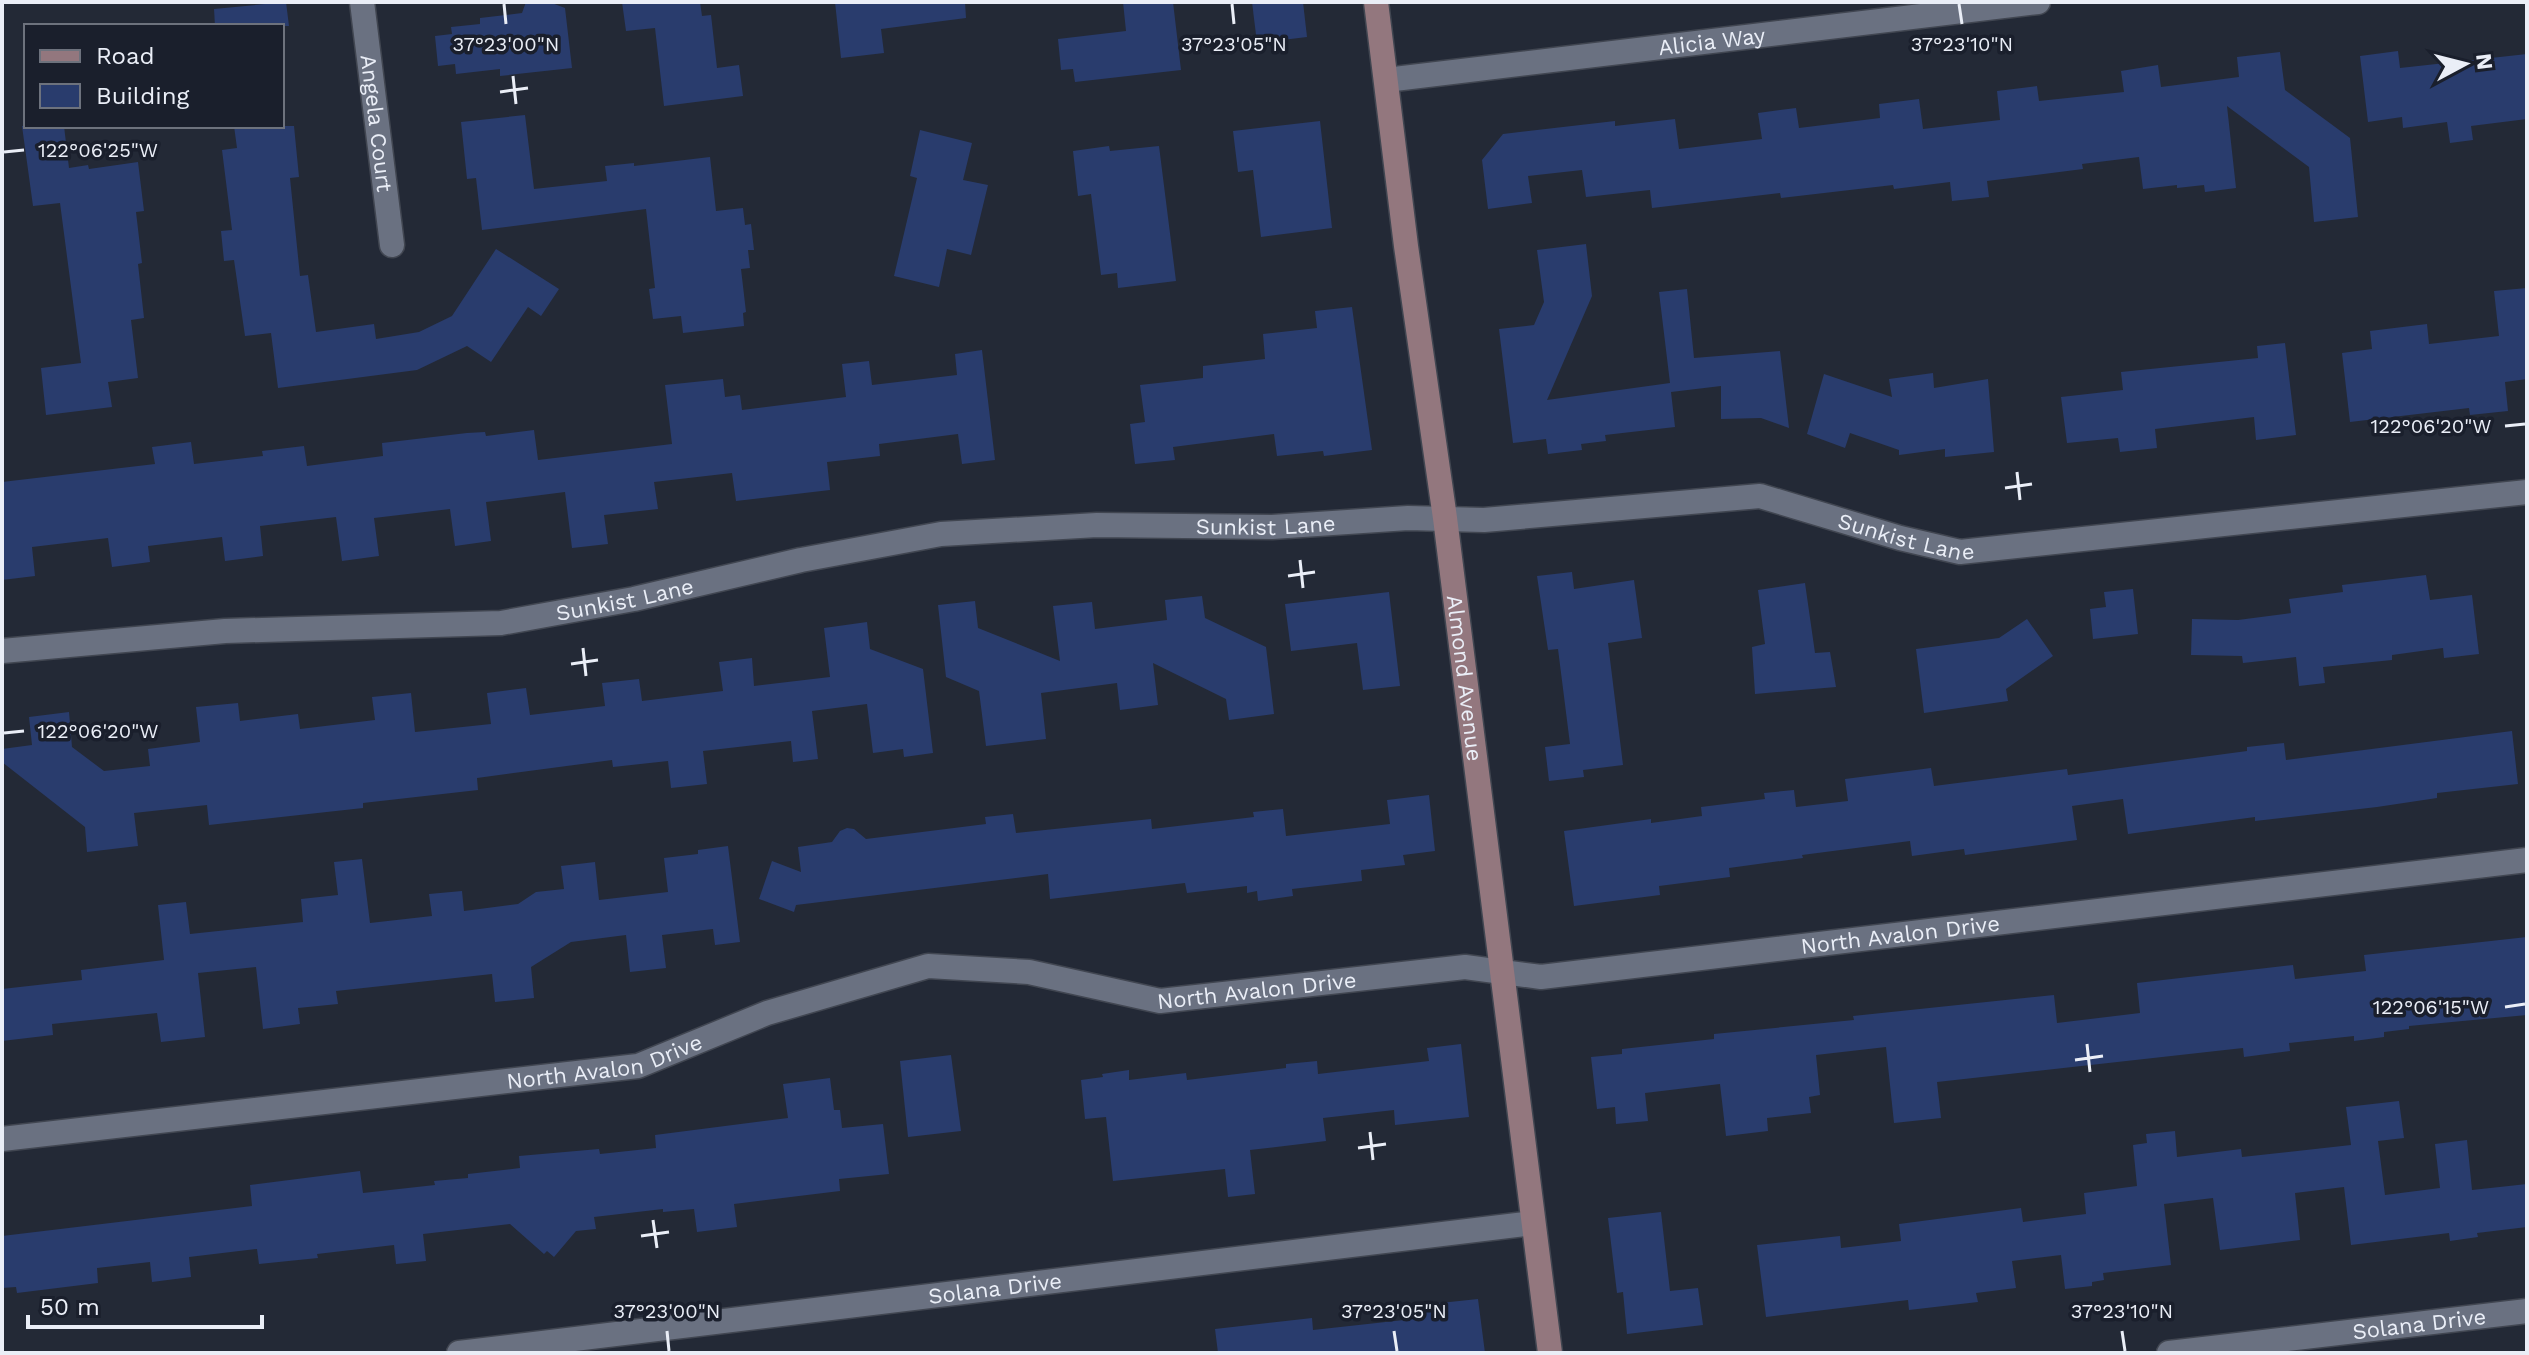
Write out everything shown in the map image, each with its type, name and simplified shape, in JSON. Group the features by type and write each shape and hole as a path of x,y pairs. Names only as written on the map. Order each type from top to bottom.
{"street":[{"name":"Angela Court","path":"362,2 392,245"},
{"name":"Almond Avenue","path":"1376,2 1406,246 1445,518 1550,1353"},
{"name":"Alicia Way","path":"1386,80 2038,2"},
{"name":"Sunkist Lane","path":"2,651 225,631 501,623 634,599 801,560 941,534 1097,525 1272,527 1408,518 1494,520 1760,496 1900,538 1960,552 2527,492"},
{"name":"North Avalon Drive","path":"2,1139 638,1066 767,1013 928,966 1029,972 1160,1001 1465,967 1541,977 2527,860"},
{"name":"Solana Drive","path":"459,1353 1533,1223"},
{"name":"Solana Drive","path":"2169,1353 2527,1311"}],"building":[{"path":"286,2 289,26 215,24 214,9"},
{"path":"526,2 549,2 565,8 572,68 500,76 500,69 456,74 455,64 438,66 435,36 452,34 451,27 480,24 480,18 522,13"},
{"path":"622,2 700,2 702,16 711,15 717,68 739,65 743,96 664,106 655,28 626,31"},
{"path":"835,2 965,2 966,18 881,29 884,53 841,58"},
{"path":"1123,2 1173,2 1181,70 1075,82 1073,69 1061,70 1058,39 1126,31"},
{"path":"1252,2 1303,2 1307,37 1257,43"},
{"path":"2398,51 2400,68 2527,54 2527,119 2471,126 2473,140 2450,143 2447,122 2403,128 2402,117 2368,122 2360,56"},
{"path":"2280,52 2285,90 2350,138 2358,217 2314,222 2309,167 2227,106 2236,188 2205,192 2204,185 2143,189 2139,157 2082,164 2083,169 1987,181 1989,197 1952,201 1950,182 1781,198 1780,193 1652,208 1650,190 1586,197 1582,170 1528,176 1532,203 1488,209 1482,160 1503,134 1615,121 1615,126 1675,119 1679,149 1762,139 1758,113 1796,108 1799,128 1880,118 1879,104 1919,99 1923,129 2000,120 1997,91 2037,86 2039,101 2124,92 2121,71 2158,65 2161,87 2239,77 2237,57"},
{"path":"525,115 534,189 607,181 605,166 634,163 634,166 710,157 716,211 743,208 745,225 751,224 754,250 748,250 750,268 741,269 746,312 743,313 744,326 683,333 681,316 653,319 649,289 655,288 646,209 482,230 476,178 467,179 461,122"},
{"path":"1320,121 1332,228 1261,237 1253,170 1238,172 1233,131"},
{"path":"22,126 64,128 69,168 88,165 89,169 138,162 144,211 136,212 144,318 131,320 138,378 108,382 112,407 46,415 41,368 81,363 60,203 33,206"},
{"path":"294,126 299,177 290,178 300,276 308,275 316,332 374,324 376,339 419,332 452,316 496,249 559,289 541,316 528,307 491,362 467,346 417,370 278,388 271,333 245,336 234,260 224,261 221,231 232,230 222,150 237,148 234,128"},
{"path":"920,130 972,143 963,180 988,185 971,255 947,249 939,287 894,276 917,178 910,176"},
{"path":"1109,146 1110,151 1159,146 1176,281 1118,288 1117,273 1101,275 1091,194 1078,196 1073,151"},
{"path":"1586,244 1592,296 1547,400 1670,383 1659,292 1687,289 1694,358 1780,351 1789,428 1761,418 1721,419 1721,386 1671,392 1675,427 1605,435 1606,441 1581,444 1582,450 1548,454 1546,439 1513,443 1499,329 1534,325 1544,302 1537,250"},
{"path":"2527,288 2527,379 2505,382 2508,411 2470,415 2469,408 2350,422 2342,353 2372,349 2370,331 2427,324 2429,344 2499,336 2494,291"},
{"path":"1352,307 1372,450 1324,456 1323,451 1277,456 1274,434 1173,447 1175,460 1135,464 1130,424 1145,422 1140,385 1203,378 1203,366 1265,359 1263,334 1317,328 1315,311"},
{"path":"2285,343 2296,435 2256,440 2254,417 2155,429 2157,448 2120,452 2118,438 2067,443 2061,397 2123,390 2121,372 2258,358 2257,346"},
{"path":"982,350 995,460 962,464 958,434 879,444 880,456 827,462 830,490 736,501 732,473 654,482 658,509 604,515 608,544 572,548 565,492 486,502 491,541 455,546 450,509 374,518 379,556 342,561 336,517 260,526 263,556 225,561 222,537 148,546 150,562 112,567 108,538 32,547 35,576 2,580 2,482 155,464 152,447 191,442 194,464 263,456 262,451 304,446 307,466 383,456 382,443 467,433 485,432 486,436 534,430 538,460 672,444 665,385 723,379 725,397 740,395 742,410 846,397 842,364 869,361 872,385 957,375 955,354"},
{"path":"1933,373 1934,388 1988,379 1994,452 1945,457 1945,449 1899,455 1899,450 1850,433 1845,448 1807,434 1824,374 1892,397 1889,379"},
{"path":"1572,572 1574,589 1634,580 1642,638 1608,643 1623,765 1583,770 1584,777 1549,781 1545,747 1570,744 1558,649 1548,650 1537,576"},
{"path":"2426,575 2430,600 2472,595 2479,654 2444,658 2443,648 2392,655 2392,660 2323,667 2325,683 2299,686 2296,657 2243,663 2242,656 2191,655 2192,619 2238,620 2291,613 2289,599 2343,592 2342,585"},
{"path":"1805,583 1815,653 1830,652 1836,687 1755,694 1752,647 1765,644 1758,590"},
{"path":"2133,589 2138,634 2093,639 2090,609 2106,607 2104,592"},
{"path":"1389,592 1400,686 1363,690 1357,643 1291,651 1285,604"},
{"path":"1202,596 1205,618 1266,647 1274,714 1229,720 1226,699 1153,663 1158,705 1120,710 1117,683 1041,693 1046,739 986,746 979,691 946,677 938,605 975,601 978,628 1060,661 1053,606 1092,602 1095,629 1167,620 1165,600"},
{"path":"2027,619 2053,656 2006,689 2008,701 1924,713 1916,649 1999,638"},
{"path":"867,622 870,649 923,669 933,753 904,757 903,749 873,753 867,704 812,711 818,759 793,762 791,741 703,751 707,784 671,788 668,761 613,767 612,760 477,778 478,790 363,803 363,808 209,825 207,805 134,813 138,846 87,852 85,827 2,762 2,749 32,745 29,717 69,712 72,747 104,771 150,766 148,749 200,742 196,707 238,703 240,721 298,714 300,729 375,720 372,697 411,693 415,732 491,724 487,693 526,688 530,715 605,706 602,683 639,679 642,701 723,691 719,662 752,658 754,686 830,677 824,628"},
{"path":"2512,731 2518,784 2437,793 2437,798 2377,807 2255,821 2255,817 2128,834 2123,799 2072,806 2077,840 1965,855 1964,849 1912,856 1910,841 1802,855 1803,858 1729,868 1730,877 1659,886 1660,895 1574,906 1564,831 1651,819 1651,823 1702,816 1701,807 1765,799 1764,793 1794,790 1796,807 1848,801 1845,779 1931,768 1934,786 2067,769 2068,775 2247,751 2247,747 2284,743 2286,760"},
{"path":"1429,795 1435,851 1403,855 1405,865 1361,870 1362,881 1292,889 1293,896 1258,901 1257,891 1247,893 1247,886 1187,893 1185,883 1050,899 1048,874 796,905 794,912 759,899 772,861 801,872 798,847 832,842 840,831 847,828 854,829 866,839 986,824 985,817 1013,814 1016,833 1151,819 1152,829 1254,817 1253,812 1283,809 1286,836 1390,824 1387,800"},
{"path":"728,846 740,942 715,945 713,929 662,935 666,968 630,972 626,935 571,942 531,967 534,998 495,1002 492,974 336,991 338,1004 298,1008 300,1024 263,1029 256,967 198,973 205,1037 161,1042 157,1013 52,1024 53,1035 2,1041 2,989 82,980 81,970 164,960 158,905 186,902 190,934 303,922 301,899 338,895 334,862 362,859 370,923 432,916 429,894 462,891 464,911 518,904 536,892 564,889 561,866 595,862 599,900 668,892 664,858"},
{"path":"2527,937 2527,1015 2409,1026 2409,1029 2384,1032 2384,1037 2354,1041 2354,1036 2289,1043 2290,1051 2244,1057 2243,1048 1937,1082 1941,1118 1894,1123 1886,1047 1816,1055 1820,1095 1809,1097 1811,1113 1767,1118 1768,1131 1726,1136 1720,1084 1645,1093 1648,1121 1616,1124 1615,1107 1597,1109 1591,1057 1622,1054 1622,1049 1714,1039 1714,1034 1854,1020 1853,1016 2054,995 2057,1023 2140,1013 2137,983 2293,965 2295,979 2366,971 2364,955"},
{"path":"1461,1044 1469,1117 1395,1125 1394,1110 1323,1118 1326,1141 1250,1150 1255,1194 1228,1197 1225,1169 1113,1181 1106,1117 1085,1119 1081,1080 1103,1077 1102,1074 1129,1070 1129,1080 1186,1073 1187,1080 1286,1068 1286,1064 1317,1061 1318,1074 1429,1061 1427,1048"},
{"path":"951,1055 961,1131 908,1137 900,1061"},
{"path":"830,1078 834,1110 840,1110 842,1128 883,1124 889,1174 839,1179 840,1191 734,1204 737,1227 697,1232 694,1209 663,1212 663,1209 594,1217 596,1229 576,1231 554,1257 547,1251 544,1254 510,1224 423,1234 426,1261 396,1264 394,1245 259,1264 257,1249 189,1257 191,1277 152,1282 150,1262 97,1268 98,1283 17,1293 16,1287 2,1288 2,1236 252,1206 250,1185 360,1171 363,1193 435,1185 434,1181 468,1178 468,1174 520,1168 519,1156 599,1149 600,1154 656,1148 655,1135 788,1118 783,1084"},
{"path":"2399,1101 2404,1138 2378,1141 2385,1195 2440,1188 2435,1144 2467,1140 2472,1190 2527,1184 2527,1227 2477,1233 2478,1237 2450,1241 2449,1233 2351,1245 2344,1187 2295,1193 2300,1240 2220,1250 2213,1198 2164,1204 2171,1265 2103,1273 2104,1280 2092,1282 2092,1286 2065,1289 2061,1255 2012,1261 2016,1288 1976,1293 1978,1302 1909,1310 1908,1300 1766,1317 1757,1245 1840,1236 1841,1248 1901,1241 1899,1224 2021,1208 2023,1222 2086,1214 2084,1193 2137,1186 2133,1145 2147,1143 2146,1134 2175,1131 2177,1157 2241,1149 2242,1157 2351,1145 2346,1107"},
{"path":"1661,1212 1670,1291 1698,1288 1703,1325 1627,1334 1623,1292 1617,1293 1608,1218"},
{"path":"1478,1299 1485,1353 1218,1353 1215,1329 1312,1318 1313,1330 1413,1319 1412,1306"}]}
